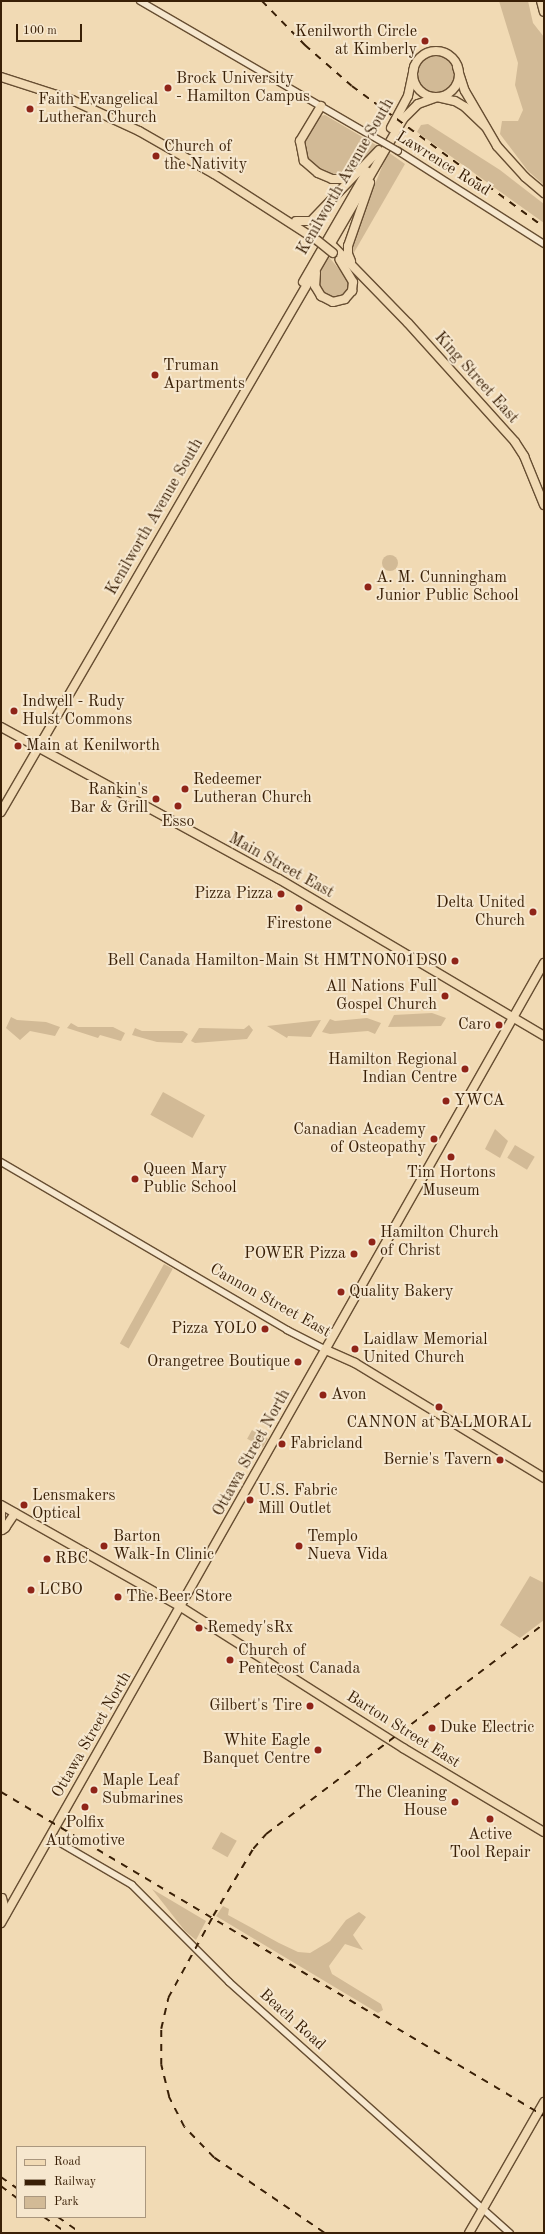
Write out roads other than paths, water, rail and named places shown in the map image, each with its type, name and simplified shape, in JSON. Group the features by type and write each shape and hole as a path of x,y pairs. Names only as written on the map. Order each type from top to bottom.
{"main road":[{"path":"541,1 544,12"},
{"path":"485,126 465,107 455,101 426,94 418,87 414,78 414,68 423,55 437,52 450,56 457,67 465,91 485,126 505,156 544,193"},
{"path":"437,97 448,93 454,87 458,80 457,67"},
{"name":"Kenilworth Avenue South","path":"1,812 297,298 317,269 380,154 405,103 414,68"},
{"name":"King Street East","path":"1,77 64,96 115,119 190,160 320,239"},
{"name":"Kenilworth Avenue South","path":"297,298 301,286 380,154 408,111 423,101 437,97"},
{"path":"321,106 300,141 304,161 318,173 332,179 346,179 357,174"},
{"path":"296,221 312,221 357,174 380,154"},
{"path":"356,268 349,257 348,246 380,154"},
{"name":"King Street East","path":"275,212 296,221 356,268 368,284 408,323 518,446 544,505"},
{"name":"King Street East","path":"334,250 340,260 360,280 368,284"},
{"path":"317,269 315,286 321,296 333,302 345,299 352,291 353,282 340,260"},
{"name":"Main Street East","path":"1,727 38,750 279,879 544,1036"},
{"name":"Ottawa Street North","path":"1,1923 182,1607 544,963"},
{"name":"Cannon Street East","path":"326,1350 353,1362 544,1478"},
{"name":"Barton Street East","path":"1,1504 182,1607 402,1748 544,1832"},
{"path":"1,1512 2,1530 15,1513"},
{"path":"1,1898 6,1914"},
{"path":"469,2233 544,2102"}],"street":[{"name":"Lawrence Road","path":"140,1 398,151 544,244"},
{"name":"Cannon Street East","path":"1,1162 287,1330 326,1350"},
{"name":"Beach Road","path":"50,1837 132,1885 214,1967 510,2233"},
{"path":"1,1898 14,1900"}],"railway":[{"path":"262,1 305,45 352,86 544,227"},
{"path":"324,2233 214,2158 184,2127 169,2097 161,2065 161,2029 168,1998 213,1916 253,1849 266,1834 544,1624"},
{"path":"1,1792 544,2116"},
{"path":"1,2177 16,2187"},
{"path":"1,2186 16,2197"},
{"path":"45,2218 67,2233"},
{"path":"59,2218 81,2233"}],"place":[{"name":"Kenilworth Circle at Kimberly","path":"425,41"},
{"name":"Brock University - Hamilton Campus","path":"168,88"},
{"name":"Faith Evangelical Lutheran Church","path":"30,109"},
{"name":"Church of the Nativity","path":"156,156"},
{"name":"Truman Apartments","path":"155,375"},
{"name":"A. M. Cunningham Junior Public School","path":"368,587"},
{"name":"Indwell - Rudy Hulst Commons","path":"14,711"},
{"name":"Main at Kenilworth","path":"18,746"},
{"name":"Redeemer Lutheran Church","path":"185,789"},
{"name":"Rankin's Bar & Grill","path":"156,799"},
{"name":"Esso","path":"178,806"},
{"name":"Pizza Pizza","path":"281,894"},
{"name":"Firestone","path":"299,908"},
{"name":"Delta United Church","path":"533,912"},
{"name":"Bell Canada Hamilton-Main St HMTNON01DS0","path":"455,961"},
{"name":"All Nations Full Gospel Church","path":"445,996"},
{"name":"Caro","path":"499,1025"},
{"name":"Hamilton Regional Indian Centre","path":"465,1069"},
{"name":"YWCA","path":"446,1101"},
{"name":"Canadian Academy of Osteopathy","path":"434,1139"},
{"name":"Tim Hortons Museum","path":"451,1157"},
{"name":"Queen Mary Public School","path":"135,1179"},
{"name":"Hamilton Church of Christ","path":"372,1242"},
{"name":"POWER Pizza","path":"354,1254"},
{"name":"Quality Bakery","path":"341,1292"},
{"name":"Pizza YOLO","path":"265,1329"},
{"name":"Laidlaw Memorial United Church","path":"355,1349"},
{"name":"Orangetree Boutique","path":"298,1362"},
{"name":"Avon","path":"323,1395"},
{"name":"CANNON at BALMORAL","path":"439,1407"},
{"name":"Fabricland","path":"282,1444"},
{"name":"Bernie's Tavern","path":"500,1460"},
{"name":"U.S. Fabric Mill Outlet","path":"250,1500"},
{"name":"Lensmakers Optical","path":"24,1505"},
{"name":"Barton Walk-In Clinic","path":"104,1546"},
{"name":"Templo Nueva Vida","path":"299,1546"},
{"name":"RBC","path":"47,1559"},
{"name":"LCBO","path":"31,1590"},
{"name":"The Beer Store","path":"118,1597"},
{"name":"Remedy'sRx","path":"199,1628"},
{"name":"Church of Pentecost Canada","path":"230,1660"},
{"name":"Gilbert's Tire","path":"310,1706"},
{"name":"Duke Electric","path":"432,1728"},
{"name":"White Eagle Banquet Centre","path":"318,1750"},
{"name":"Maple Leaf Submarines","path":"94,1790"},
{"name":"The Cleaning House","path":"455,1802"},
{"name":"Polfix Automotive","path":"85,1807"},
{"name":"Active Tool Repair","path":"490,1819"}]}
